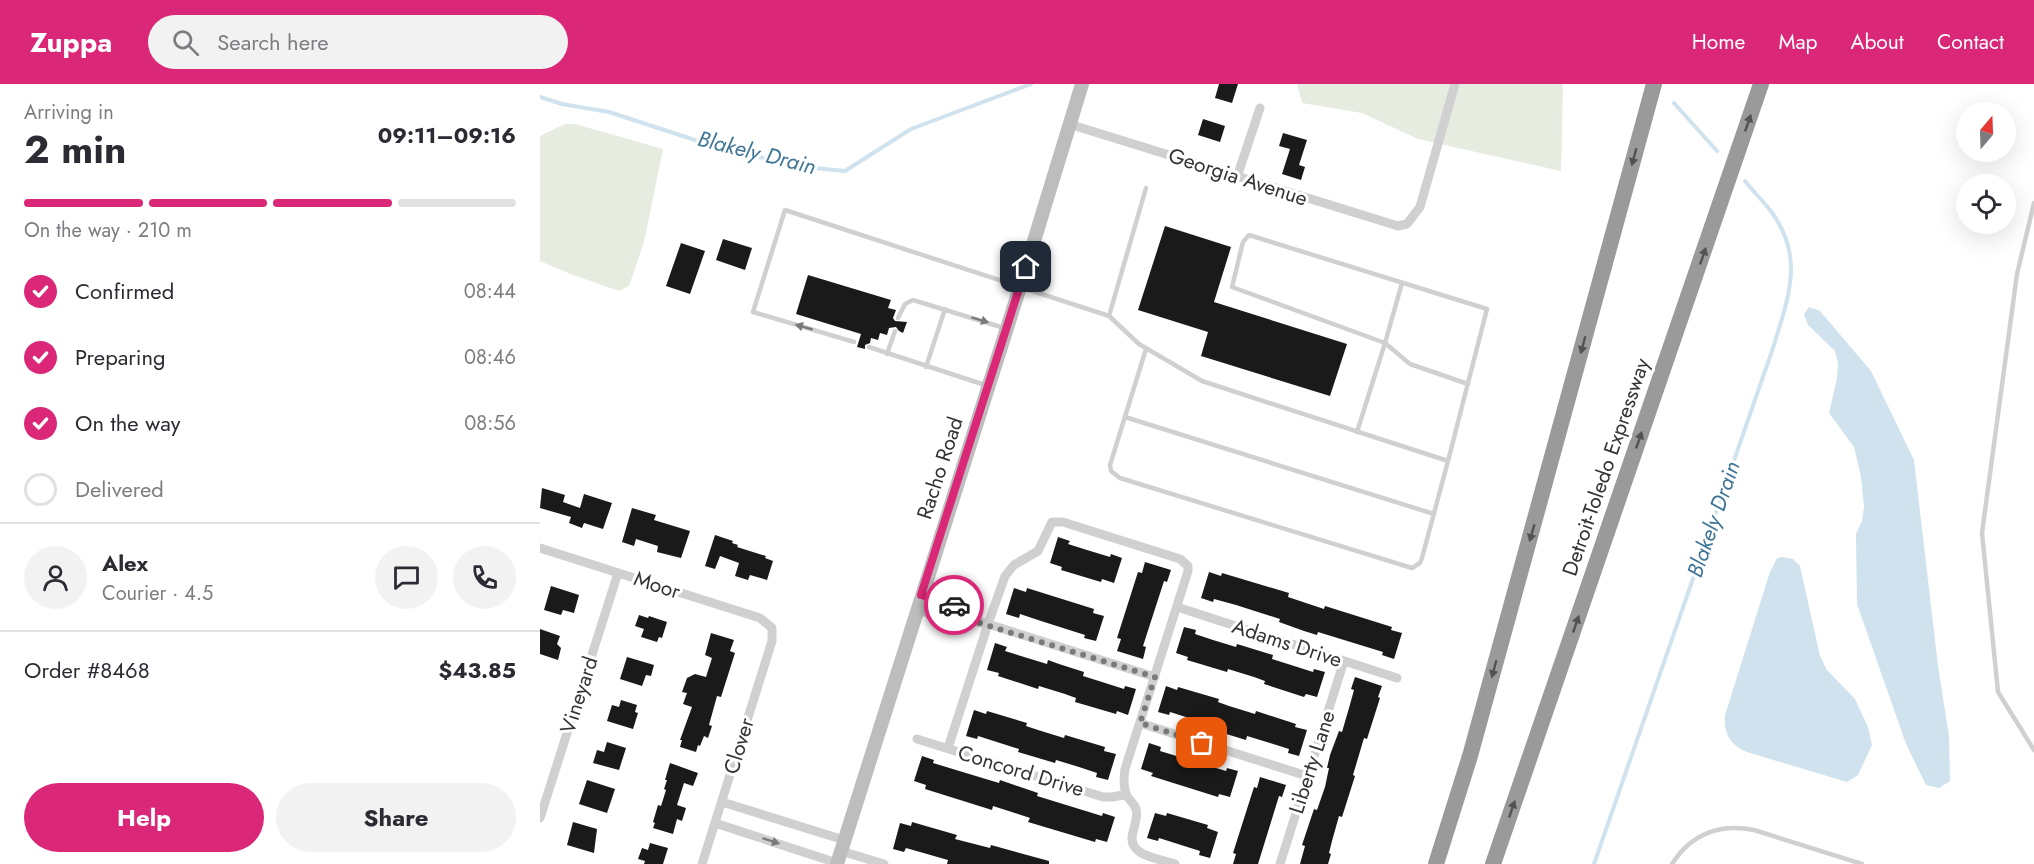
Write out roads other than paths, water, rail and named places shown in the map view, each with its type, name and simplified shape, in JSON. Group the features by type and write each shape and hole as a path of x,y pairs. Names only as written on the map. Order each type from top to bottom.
{"highway":[{"path":"1436,864 1470,756 1654,84"},
{"name":"Detroit-Toledo Expressway","path":"1493,864 1761,84"}],"street":[{"name":"Racho Road","path":"840,855 1020,288 1082,84"},
{"name":"Georgia Avenue","path":"1069,124 1398,226 1407,224 1420,207 1455,84"},
{"path":"1237,177 1260,108"},
{"path":"948,748 987,624 1003,582 1010,569 1035,554 1052,522 1063,522 1180,559 1188,566 1188,572 1125,769 1126,794 1136,809 1137,819 1131,843 1139,853 1175,864"},
{"name":"Moor","path":"540,548 760,618 772,628"},
{"name":"Vineyard","path":"540,818 618,573"},
{"path":"921,595 962,609 973,621"},
{"name":"Adams Drive","path":"1177,607 1397,678"},
{"path":"917,610 956,621 987,624 1155,677"},
{"name":"Clover","path":"702,864 772,641 772,628"},
{"name":"Liberty Lane","path":"1280,864 1344,661"},
{"path":"1140,723 1307,776"},
{"name":"Concord Drive","path":"917,738 1103,797 1126,794"},
{"path":"722,802 840,855"},
{"path":"715,823 884,864"}],"lane":[{"path":"1109,316 1146,188"},
{"path":"2034,203 2017,274 1982,533 1998,692 2034,750"},
{"path":"854,342 753,312 784,210 1109,316 1146,349 1202,381 1448,461"},
{"path":"1146,349 1110,465 1111,471 1120,478 1412,568 1416,567 1422,558 1448,461 1468,384 1487,309 1249,235 1243,243 1231,285 1242,292 1385,343 1410,364 1468,384"},
{"path":"1357,432 1402,282"},
{"path":"898,318 905,304 913,300 1006,329"},
{"path":"926,366 945,309"},
{"path":"887,354 895,331"},
{"path":"869,347 988,386"},
{"path":"1125,417 1434,514"},
{"path":"1672,864 1682,850 1704,833 1721,828 1737,827 1754,830 1862,864"}],"water":[{"path":"1809,307 1820,311 1871,371 1914,460 1938,666 1949,736 1950,781 1939,788 1926,785 1906,744 1857,604 1856,534 1862,521 1864,507 1861,477 1854,447 1829,413 1837,378 1838,364 1835,351 1808,325 1804,314"},
{"path":"1777,558 1793,559 1800,566 1820,656 1827,670 1855,699 1868,727 1872,745 1858,775 1847,782 1747,752 1732,742 1725,727 1725,715 1770,572"}],"waterway":[{"name":"Blakely Drain","path":"540,97 562,104 609,112 698,141 794,166 845,171 911,129 1031,84"},
{"name":"Blakely Drain","path":"1674,103 1717,151"},
{"name":"Blakely Drain","path":"1594,864 1773,348 1788,295 1791,278 1788,244 1770,210 1745,181"}]}
